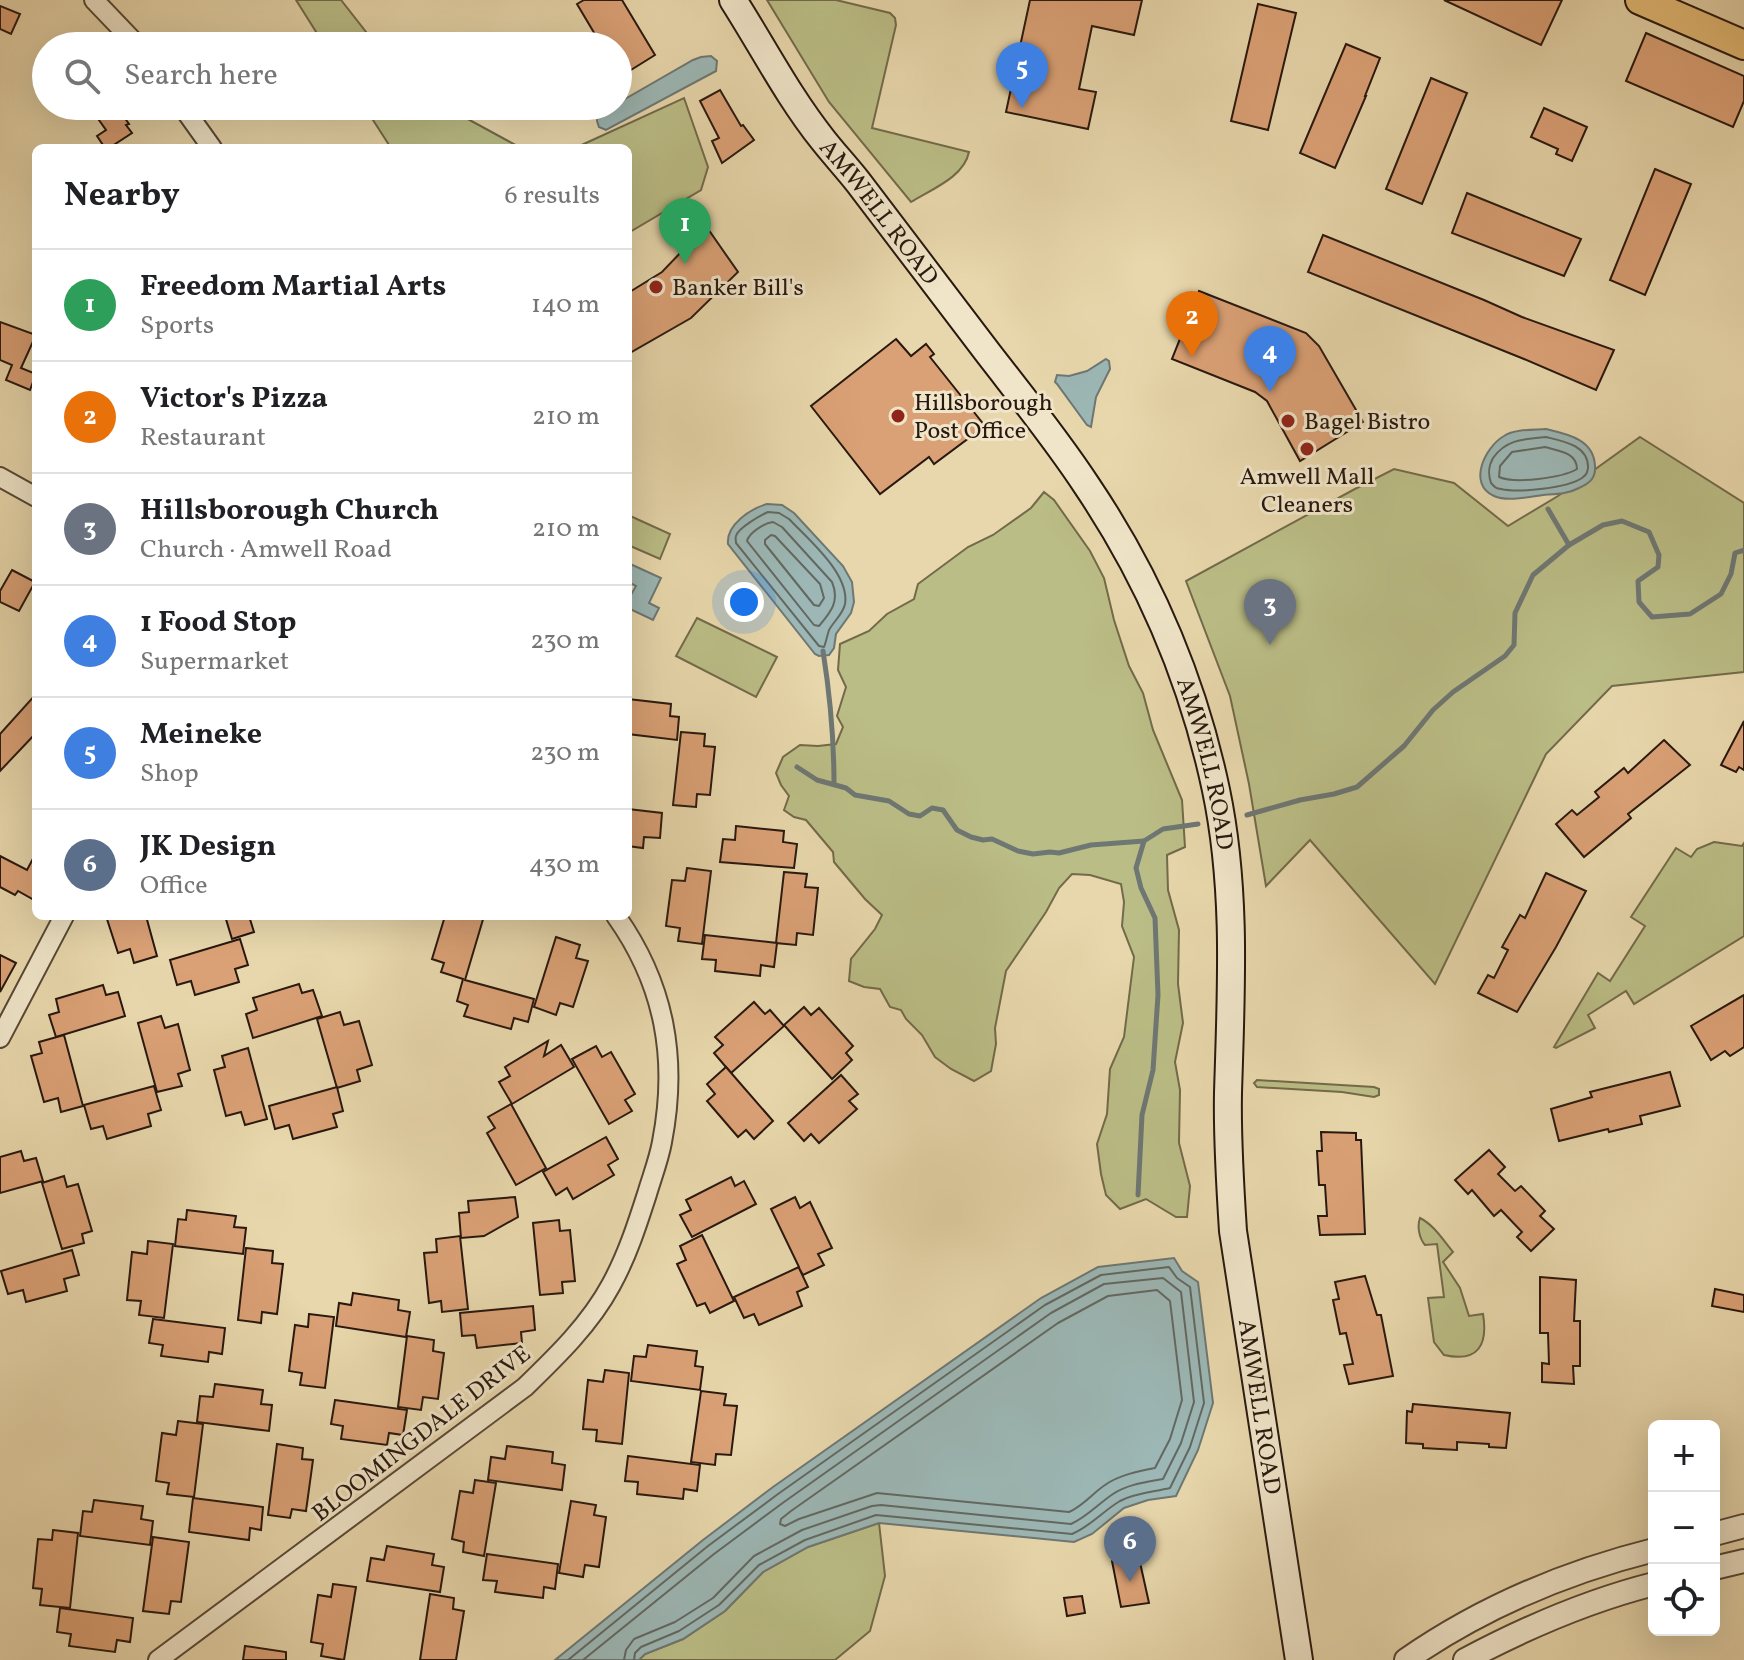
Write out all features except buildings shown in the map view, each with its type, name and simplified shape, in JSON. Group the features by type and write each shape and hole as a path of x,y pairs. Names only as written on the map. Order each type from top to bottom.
{"main road":[{"name":"AMWELL ROAD","path":"733,0 784,85 821,138 1047,429 1087,486 1139,572 1167,632 1189,694 1216,789 1229,885 1232,945 1228,1154 1233,1231 1297,1650"},
{"path":"1640,0 1744,45"},
{"path":"1686,0 1744,26"},
{"path":"1297,1650 1316,1660"}],"street":[{"path":"94,0 125,32"},
{"path":"192,120 209,144"},
{"path":"0,477 32,495"},
{"path":"0,1038 62,920"},
{"name":"BLOOMINGDALE DRIVE","path":"158,1660 525,1387 575,1336 611,1285 640,1215 658,1159 668,1103 665,1030 659,1000 647,968 619,920"},
{"path":"1720,1532 1744,1526"},
{"path":"1406,1660 1476,1617 1519,1596 1561,1578 1648,1552"},
{"path":"1720,1567 1744,1561"},
{"path":"1465,1660 1564,1612 1648,1586"}],"green space":[{"path":"296,0 341,0 366,32 316,32"},
{"path":"767,0 836,0 890,13 896,25 872,128 969,152 961,169 946,182 911,202 829,102"},
{"path":"684,98 708,167 701,190 632,231 632,144 584,144"},
{"path":"373,120 470,120 514,144 388,144"},
{"path":"1640,437 1744,503 1744,672 1612,686 1546,754 1435,984 1310,840 1266,886 1230,696 1186,581 1394,469 1454,483 1508,526 1558,496"},
{"path":"1044,492 1054,500 1090,551 1104,578 1129,666 1143,693 1153,730 1182,800 1185,847 1167,855 1168,890 1179,930 1178,984 1183,1023 1175,1062 1180,1090 1179,1143 1190,1186 1187,1217 1176,1217 1146,1199 1120,1209 1106,1195 1101,1174 1097,1144 1107,1114 1110,1069 1124,1037 1134,957 1122,926 1124,902 1121,884 1090,875 1072,874 1059,888 1006,971 995,1028 996,1044 991,1071 974,1081 935,1057 922,1035 901,1010 890,1007 880,989 849,981 851,959 882,915 834,862 833,852 806,820 784,810 789,796 776,773 783,757 800,745 836,744 843,727 837,716 846,687 838,670 840,644 869,631 887,614 914,599 918,584 968,547 993,535 1031,508"},
{"path":"632,517 670,534 660,559 632,547"},
{"path":"697,618 777,657 756,697 676,656"},
{"path":"1714,842 1742,846 1744,843 1744,936 1634,1004 1626,991 1588,1015 1595,1028 1554,1047 1598,973 1610,981 1645,926 1631,917 1676,848 1691,857 1697,849"},
{"path":"1257,1080 1374,1087 1379,1089 1379,1095 1257,1087 1254,1083"},
{"path":"1420,1218 1453,1252 1443,1262 1460,1288 1469,1316 1483,1314 1482,1342 1478,1349 1466,1356 1444,1355 1434,1342 1428,1298 1444,1297 1437,1244 1425,1245 1423,1242 1419,1232"},
{"path":"879,1523 885,1576 870,1631 835,1660 639,1660 645,1654 683,1639 725,1611 763,1572 808,1547"}],"water":[{"path":"711,56 717,61 716,71 632,116 632,95 701,57"},
{"path":"625,120 606,130 599,127 597,121"},
{"path":"1106,359 1110,369 1096,397 1091,427 1055,382 1057,375 1069,376 1087,371"},
{"path":"1546,429 1585,444 1595,466 1592,480 1570,491 1518,498 1499,498 1486,490 1480,475 1482,466 1497,441 1513,432"},
{"path":"767,504 782,505 794,513 843,566 852,582 854,602 851,613 836,634 834,648 829,655 815,654 728,544 735,524"},
{"path":"632,565 661,578 649,603 659,608 653,620 632,610 632,593 636,586 632,584"},
{"path":"1174,1258 1182,1271 1198,1282 1213,1403 1198,1450 1176,1496 1124,1508 1092,1534 1074,1542 879,1523 808,1547 763,1572 725,1611 683,1639 645,1654 639,1660 555,1660 773,1487 1041,1298 1098,1267"}],"waterway":[{"path":"1548,509 1569,545"},
{"path":"1247,815 1357,787 1404,746 1433,710 1453,692 1505,656 1514,645 1515,613 1533,575 1569,545 1603,525 1622,521 1649,532 1659,555 1658,567 1638,581 1639,602 1652,617 1690,614 1721,594 1731,574 1735,553 1744,550"},
{"path":"823,651 831,718 834,784"},
{"path":"797,767 817,780 846,788 855,795 889,801 909,814 920,816 932,808 943,810 957,830 971,837 992,839 1018,851 1059,853 1091,845 1144,841"},
{"path":"1138,1195 1142,1115 1153,1070 1158,995 1155,918 1141,888 1136,868 1144,841 1163,829 1198,824"}],"place":[{"name":"Meineke","path":"1022,108"},
{"name":"Freedom Martial Arts","path":"685,264"},
{"name":"Banker Bill's","path":"656,287"},
{"name":"Victor's Pizza","path":"1192,357"},
{"name":"1 Food Stop","path":"1270,392"},
{"name":"Hillsborough Post Office","path":"898,416"},
{"name":"Bagel Bistro","path":"1288,421"},
{"name":"Amwell Mall Cleaners","path":"1307,449"},
{"name":"Hillsborough Church","path":"1270,645"},
{"name":"JK Design","path":"1130,1582"}]}
